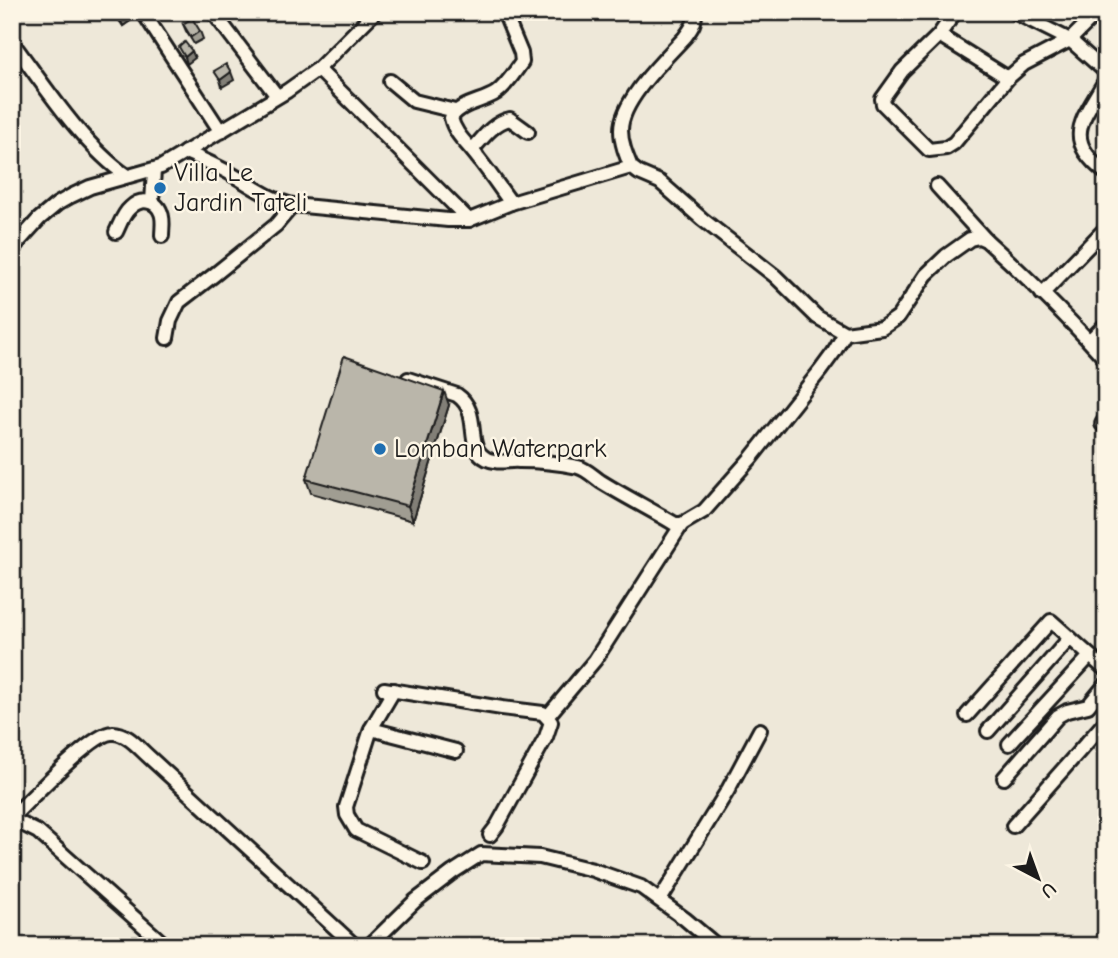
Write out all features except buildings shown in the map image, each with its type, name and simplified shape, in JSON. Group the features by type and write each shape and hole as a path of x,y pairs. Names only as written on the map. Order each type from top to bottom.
{"street":[{"path":"143,12 221,132"},
{"path":"213,12 277,96"},
{"path":"12,249 39,219 57,204 90,187 154,170 221,132 318,69 370,17 354,12"},
{"path":"476,156 461,140 451,117 455,111 495,93 507,83 522,62 504,12"},
{"path":"694,12 692,27 685,37 633,95 621,127 622,140 631,167 660,182 775,276 817,317 845,333 882,328 898,317 926,275 946,256 970,239 979,237 986,240"},
{"path":"955,12 939,35 902,71 882,99 883,104 929,150 946,148 954,143 1008,78 1024,64 1070,40 1098,12"},
{"path":"1014,12 1070,40 1106,72"},
{"path":"939,35 1008,78"},
{"path":"12,42 91,144 114,168 127,176"},
{"path":"318,69 469,220"},
{"path":"1106,79 1083,118 1078,132 1083,151 1091,162 1106,173"},
{"path":"390,80 414,101 455,111"},
{"path":"511,203 471,150 504,120 510,119 528,132"},
{"path":"186,152 280,202 448,220 469,220 511,203 631,167"},
{"path":"152,202 154,170"},
{"path":"937,186 986,240 1106,360"},
{"path":"116,232 132,205 146,201 152,202 161,211 162,236"},
{"path":"167,338 170,321 179,302 276,225 293,205"},
{"path":"1042,294 1106,228"},
{"path":"1089,341 1106,324"},
{"path":"547,717 595,660 682,524 704,511 751,458 820,371 845,333"},
{"path":"391,374 437,387 463,399 470,412 474,444 477,451 488,459 581,468 675,524 682,524"},
{"path":"967,715 1051,621 1106,670"},
{"path":"988,731 1070,638"},
{"path":"1009,744 1090,656"},
{"path":"1004,778 1058,716 1088,706 1106,684"},
{"path":"423,863 356,830 346,807 371,729 389,689 543,713 551,722 546,737 491,835"},
{"path":"1013,826 1106,721"},
{"path":"371,729 456,751"},
{"path":"660,900 728,790 760,730"},
{"path":"166,946 37,832 12,818 62,768 97,739 111,732 121,734 148,756 355,946"},
{"path":"369,946 415,901 481,855 540,857 593,870 641,887 717,946"}],"place":[{"name":"Villa Le Jardin Tateli","path":"160,188"},
{"name":"Lomban Waterpark","path":"380,449"}]}
